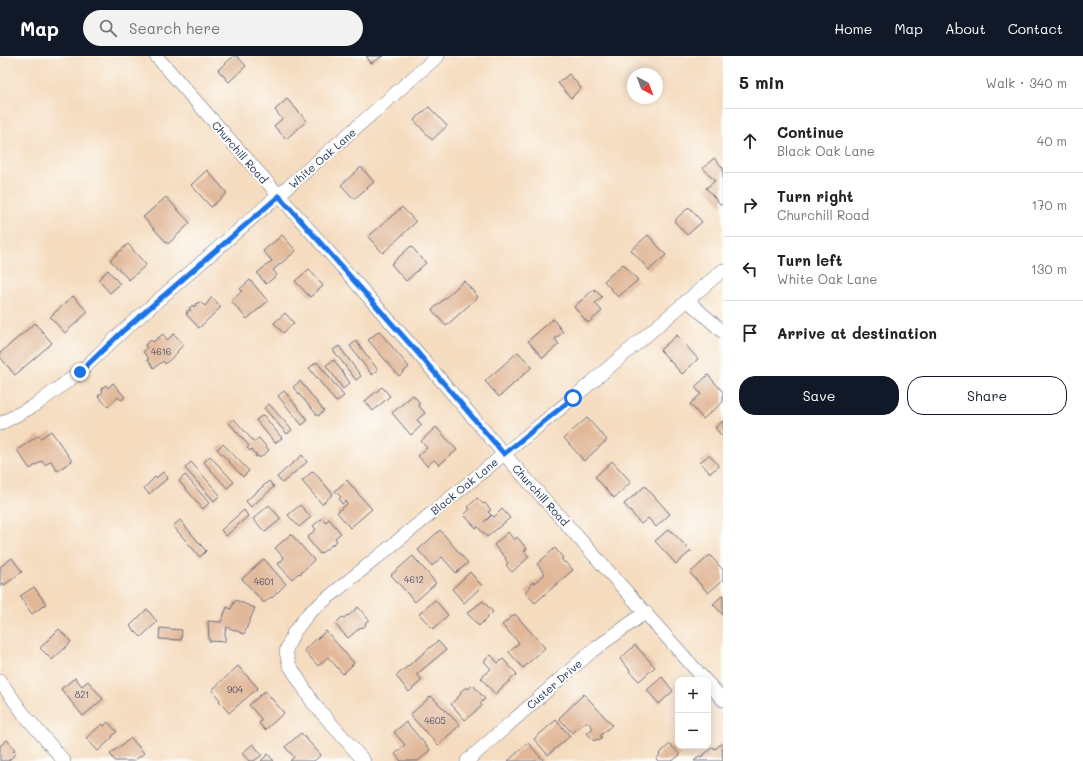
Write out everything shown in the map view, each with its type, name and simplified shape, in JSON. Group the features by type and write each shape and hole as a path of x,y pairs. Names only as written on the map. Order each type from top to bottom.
{"street":[{"name":"Churchill Road","path":"156,56 417,352 504,454 702,677"},
{"name":"White Oak Lane","path":"0,424 37,404 80,372 124,330 438,56"},
{"name":"Black Oak Lane","path":"364,761 313,703 289,664 286,652 294,632 309,613 573,398 723,270"},
{"path":"687,300 723,332"},
{"name":"Custer Drive","path":"467,761 592,651 646,612"},
{"path":"0,681 22,713 64,761"},
{"path":"711,686 723,700"}],"building":[{"path":"234,56 237,56 246,66 229,82 218,70"},
{"path":"366,56 383,56 371,63"},
{"path":"569,74 581,88 571,98 558,83"},
{"path":"287,99 307,121 286,139 274,126 282,119 275,110"},
{"path":"429,107 447,126 432,140 414,120"},
{"path":"714,158 723,168 723,203 721,205 706,188 715,181 703,168"},
{"path":"361,167 374,182 354,199 341,185"},
{"path":"207,170 227,193 211,207 191,185"},
{"path":"166,197 190,223 168,244 143,217"},
{"path":"402,207 416,222 383,253 368,237"},
{"path":"689,207 702,222 687,235 674,221"},
{"path":"282,235 296,251 273,270 277,275 266,284 257,273 272,261 263,251"},
{"path":"648,235 666,255 649,270 631,250"},
{"path":"128,244 146,265 129,280 110,260"},
{"path":"411,246 426,263 406,281 391,264"},
{"path":"623,264 638,280 618,297 604,281"},
{"path":"309,269 323,286 310,297 295,281"},
{"path":"108,270 120,284 110,293 98,280"},
{"path":"250,280 268,301 247,319 231,301 242,291 240,289"},
{"path":"464,281 478,297 446,326 432,310"},
{"path":"594,289 602,297 595,303 602,311 588,323 574,307"},
{"path":"73,296 88,312 65,333 50,317"},
{"path":"212,297 221,307 199,328 186,314 188,313 186,312 191,310 189,308 193,305 194,307 196,305 195,304 200,302 205,306"},
{"path":"285,313 294,323 283,333 274,323"},
{"path":"553,319 563,332 555,339 559,344 543,358 528,341"},
{"path":"35,323 52,343 15,375 0,357 0,353"},
{"path":"379,331 409,367 399,376 368,340"},
{"path":"163,334 167,340 174,334 184,345 165,364 163,361 154,368 147,359 149,358 143,352 147,348 145,345 151,340 153,342"},
{"path":"677,335 698,359 682,374 660,350"},
{"path":"356,341 378,370 372,375 350,346"},
{"path":"339,346 361,376 356,380 333,350"},
{"path":"518,352 532,367 499,397 485,381"},
{"path":"334,360 350,383 343,389 326,365"},
{"path":"317,362 344,396 336,402 309,368"},
{"path":"708,375 723,392 723,402 703,419 690,404 701,394 695,387"},
{"path":"300,381 324,411 318,416 293,387"},
{"path":"113,383 125,397 121,400 118,397 108,407 98,396 103,392 101,389 106,385 108,388"},
{"path":"382,387 390,396 373,411 365,401"},
{"path":"284,391 308,420 302,425 278,396"},
{"path":"413,395 420,403 418,405 425,413 417,420 422,425 411,435 392,413"},
{"path":"269,404 292,430 287,434 264,408"},
{"path":"263,415 282,438 275,443 256,420"},
{"path":"587,418 607,440 584,461 564,438"},
{"path":"234,419 254,442 259,438 269,450 260,458 259,456 255,456 257,454 255,454 252,449 250,451 247,448 249,446 229,423"},
{"path":"723,421 723,437 715,428"},
{"path":"436,427 457,450 439,465 434,460 427,466 418,456 427,448 421,441"},
{"path":"51,431 72,461 57,471 51,461 45,465 42,461 30,469 17,450 39,435 41,438"},
{"path":"223,444 249,471 243,477 217,449"},
{"path":"302,455 307,462 282,483 277,477"},
{"path":"709,455 719,466 710,473 700,462"},
{"path":"210,456 234,482 227,488 204,462"},
{"path":"612,461 631,482 614,498 595,477"},
{"path":"191,462 220,495 214,501 185,468"},
{"path":"313,471 333,494 322,504 302,481"},
{"path":"163,472 168,478 149,494 144,488 155,477 156,478"},
{"path":"185,475 209,503 203,509 179,481"},
{"path":"347,480 372,509 350,528 337,512 347,504 345,501 342,504 339,499 341,497 335,491"},
{"path":"269,481 274,487 251,507 246,501"},
{"path":"645,486 670,514 656,527 648,518 641,524 624,504"},
{"path":"477,498 483,504 485,503 491,510 488,512 491,515 484,522 492,515 494,517 502,509 510,518 487,537 464,515 470,509 468,507"},
{"path":"269,505 281,519 265,532 253,519"},
{"path":"300,505 311,517 299,527 288,515"},
{"path":"244,510 248,516 226,536 221,530"},
{"path":"322,518 326,522 329,519 341,533 335,538 337,541 320,554 307,538 316,529 313,526"},
{"path":"180,520 206,551 200,557 173,526"},
{"path":"669,529 691,551 676,564 655,541"},
{"path":"440,530 468,563 456,573 442,557 432,566 418,550"},
{"path":"508,532 514,540 517,537 527,549 524,551 529,557 512,572 506,565 508,563 505,559 506,558 494,545"},
{"path":"291,534 314,560 300,574 299,573 292,579 278,564 284,558 275,548"},
{"path":"555,548 563,558 561,559 573,570 535,603 525,592 533,582 534,583 545,574 537,564"},
{"path":"710,555 723,570 723,580 708,593 690,573"},
{"path":"413,556 436,583 415,602 391,575"},
{"path":"12,558 22,572 4,585 3,583 0,586 0,567"},
{"path":"264,559 286,584 272,598 271,597 264,603 242,579"},
{"path":"470,572 482,586 464,603 452,589"},
{"path":"34,587 46,604 32,614 20,596"},
{"path":"723,595 723,615 713,604"},
{"path":"235,600 255,608 244,634 227,627 225,632 225,642 209,641 208,621 221,622 227,607 231,609"},
{"path":"435,600 448,615 433,629 419,614"},
{"path":"483,601 493,612 479,626 467,613"},
{"path":"358,607 369,620 365,623 366,625 362,628 361,627 348,638 335,624 342,617 344,618 347,615 348,616"},
{"path":"147,609 157,622 141,637 130,626"},
{"path":"515,614 545,648 523,668 509,652 519,643 502,625"},
{"path":"160,628 182,630 181,640 159,639"},
{"path":"59,629 71,642 52,660 40,648"},
{"path":"326,631 354,663 343,674 328,657 318,666 304,650"},
{"path":"438,641 446,650 417,674 422,680 409,692 396,676"},
{"path":"635,645 655,667 639,681 620,659"},
{"path":"491,655 498,663 503,659 517,674 495,694 481,678 491,669 484,661"},
{"path":"238,666 258,688 229,713 212,690"},
{"path":"662,677 673,691 659,704 647,690"},
{"path":"75,678 82,686 88,681 103,699 83,716 61,689"},
{"path":"473,685 485,699 480,703 482,706 465,720 451,704 461,694 460,692 466,687 468,689"},
{"path":"265,691 284,713 265,730 259,723 262,720 249,705"},
{"path":"584,694 612,725 600,736 602,737 599,740 597,739 594,741 587,733 593,728 587,721 572,733 559,718"},
{"path":"431,696 460,725 438,745 410,715"},
{"path":"556,720 570,736 548,755 534,739"},
{"path":"108,722 117,732 98,751 86,738 102,724 104,726"},
{"path":"406,722 430,750 418,761 401,761 395,754 405,745 394,732"},
{"path":"301,733 321,755 314,761 290,761 294,757 285,747"},
{"path":"131,738 144,753 134,761 115,761 110,754"},
{"path":"7,740 15,750 13,751 16,754 8,761 0,761 0,746"},
{"path":"528,743 544,761 508,761"},
{"path":"722,743 723,761 694,761 713,747 715,749"},
{"path":"253,744 262,755 254,761 249,761 242,753"},
{"path":"670,744 680,755 672,761 658,761 656,759 660,755 659,754"},
{"path":"268,754 274,761 261,761"}],"route":[{"path":"80,372 124,330 279,196 417,352 504,454 573,398"}]}
